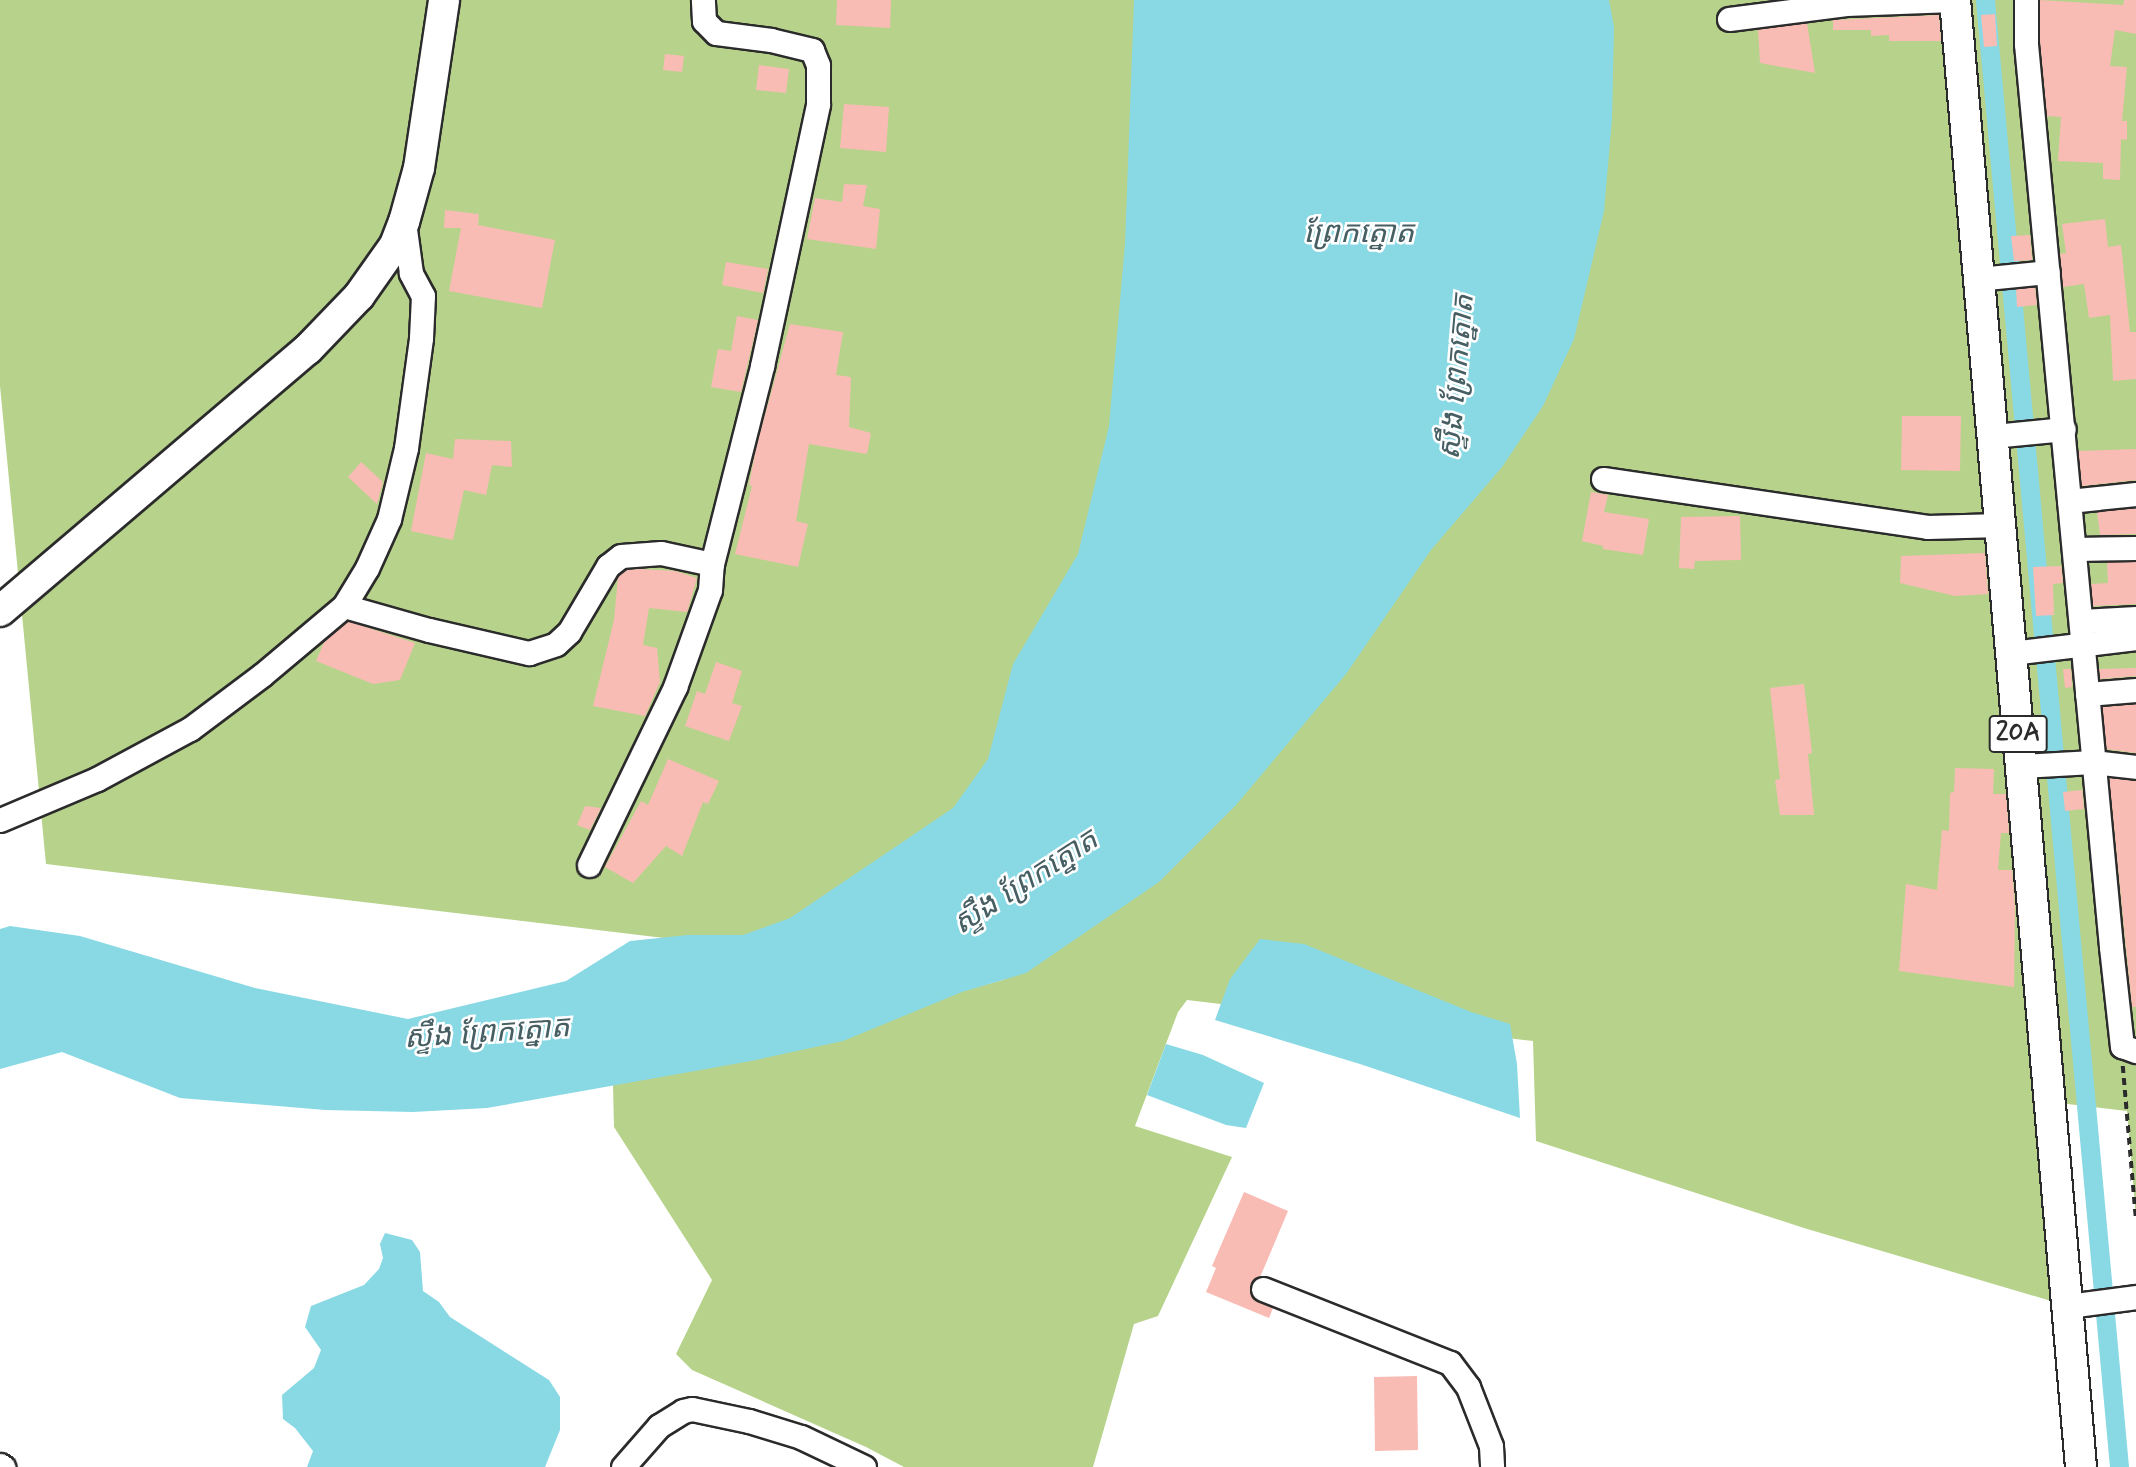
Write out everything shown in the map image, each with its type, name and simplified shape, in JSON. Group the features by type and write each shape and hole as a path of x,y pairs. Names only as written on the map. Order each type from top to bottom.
{"main road":[{"path":"0,611 307,349 359,296 395,245 404,222 419,168 444,0"},
{"name":"20A","path":"1954,0 1978,279 2004,435 2001,525 2024,651 2079,1304 2081,1467"}],"street":[{"path":"589,864 675,687 710,590 712,564 762,366 818,104 818,65 812,50 771,40 716,33 704,21 703,0"},
{"path":"1729,19 1846,4 1954,0"},
{"path":"2026,0 2026,44 2048,272 2057,429 2076,550 2077,636 2087,694 2087,763 2129,1049"},
{"path":"0,820 97,779 190,729 262,675 344,606 367,568 389,519 406,448 421,338 423,296 411,273 404,222"},
{"path":"1978,279 2048,272"},
{"path":"2004,435 2057,429"},
{"path":"1603,479 1927,527 2001,525"},
{"path":"2069,501 2136,494"},
{"path":"2076,550 2136,548"},
{"path":"344,606 429,630 529,653 556,644 569,632 608,566 621,556 661,553 712,564"},
{"path":"2024,651 2136,618"},
{"path":"2077,636 2136,638"},
{"path":"2087,694 2136,690"},
{"path":"2033,766 2087,763 2136,767"},
{"path":"1263,1289 1450,1363 1472,1399 1491,1446 1492,1467"},
{"path":"2079,1304 2129,1297"},
{"path":"623,1467 659,1426 683,1410 692,1409 750,1421 801,1437 864,1467"}],"path":[{"path":"2129,1049 2136,1218"}],"green space":[{"path":"0,0 2136,0 2136,1218 2127,1111 2051,1102 2068,1306 1804,1228 1536,1141 1533,1041 1187,1000 1178,1012 1135,1126 1232,1157 1158,1316 1134,1324 1093,1467 904,1467 866,1447 692,1370 676,1354 712,1280 614,1127 613,1085 669,1074 1006,979 46,864 0,386"}],"water":[{"name":"ព្រែកត្នោត","path":"1134,0 1609,0 1614,27 1612,119 1604,211 1574,339 1543,406 1502,467 1431,550 1346,674 1236,805 1159,882 1026,973 962,992 843,1041 751,1061 487,1108 413,1112 325,1110 180,1098 62,1052 0,1069 0,929 10,926 80,936 255,988 408,1019 566,981 630,941 688,935 743,935 790,918 953,808 988,759 1013,664 1078,554 1109,426 1125,244"},
{"path":"1260,939 1304,944 1471,1012 1510,1024 1517,1064 1520,1118 1360,1064 1215,1020 1230,979"},
{"path":"1166,1044 1203,1055 1264,1083 1246,1128 1226,1125 1147,1095"},
{"path":"385,1233 412,1240 420,1252 423,1291 439,1302 450,1317 549,1380 560,1397 560,1430 545,1467 307,1467 313,1451 295,1428 283,1419 282,1395 314,1368 321,1350 305,1327 311,1306 364,1285 379,1269 383,1258 380,1244"}],"building":[{"path":"837,0 891,0 890,28 836,25"},
{"path":"2040,0 2123,5 2124,0 2136,0 2136,34 2115,30 2110,66 2127,67 2122,121 2127,121 2127,140 2121,139 2120,180 2103,179 2103,163 2058,161 2061,117 2047,116 2040,43"},
{"path":"1995,14 1997,46 1984,47 1981,15"},
{"path":"1939,15 1941,41 1889,41 1889,35 1871,36 1871,30 1833,30 1833,20"},
{"path":"1807,23 1815,73 1760,63 1758,29"},
{"path":"665,54 684,56 682,72 663,70"},
{"path":"759,65 789,69 786,93 756,90"},
{"path":"844,104 889,107 886,152 840,148"},
{"path":"844,184 867,185 863,206 880,209 876,249 807,239 815,198 842,202"},
{"path":"445,210 479,214 478,225 555,240 542,308 449,291 461,228 444,228"},
{"path":"2105,219 2108,247 2121,245 2130,332 2136,332 2136,379 2113,381 2110,315 2089,318 2084,284 2063,287 2060,254 2066,253 2062,224"},
{"path":"2030,235 2032,260 2014,261 2011,236"},
{"path":"726,262 768,269 763,293 722,285"},
{"path":"2035,287 2037,305 2017,307 2016,289"},
{"path":"737,316 758,320 741,392 711,387 718,349 731,351"},
{"path":"790,324 843,332 836,375 851,377 849,427 871,433 867,454 809,444 796,521 808,524 798,567 735,554 752,486 749,485 756,448"},
{"path":"1902,416 1961,416 1960,471 1901,470"},
{"path":"455,439 511,441 512,467 492,465 486,495 464,490 453,540 411,531 426,453 453,459"},
{"path":"2136,449 2136,480 2082,486 2078,451"},
{"path":"361,462 383,482 377,504 348,477"},
{"path":"1591,492 1608,495 1604,512 1649,519 1643,555 1603,549 1603,546 1582,541"},
{"path":"2136,508 2136,534 2100,535 2097,512"},
{"path":"1740,516 1741,560 1695,561 1694,569 1679,568 1681,517"},
{"path":"1985,553 1988,594 1955,596 1900,583 1901,556"},
{"path":"2107,562 2136,562 2136,604 2093,606 2091,584 2108,583"},
{"path":"2061,566 2063,583 2053,584 2054,615 2036,616 2033,567"},
{"path":"626,570 675,571 697,578 687,612 649,608 643,645 657,648 660,682 645,716 593,706 614,620 618,577"},
{"path":"347,621 415,643 400,680 373,684 316,661 325,640"},
{"path":"716,662 742,671 732,703 742,706 729,741 685,726 697,691 705,694"},
{"path":"2136,668 2136,676 2100,679 2099,669"},
{"path":"2063,669 2071,669 2072,687 2065,688"},
{"path":"1804,684 1812,753 1808,754 1814,815 1780,815 1775,780 1780,779 1770,688"},
{"path":"2136,704 2136,753 2106,749 2102,707"},
{"path":"668,759 719,781 708,804 703,802 682,856 666,846 633,883 605,867 641,801 648,805"},
{"path":"1955,768 1994,769 1993,794 2006,794 2009,833 2001,833 1998,870 2012,870 2015,908 2014,987 1899,971 1906,884 1937,890 1942,830 1949,831 1950,793 1954,792"},
{"path":"2109,778 2136,781 2136,1007 2132,1007"},
{"path":"2082,790 2084,809 2065,811 2063,792"},
{"path":"585,806 601,808 590,830 577,825"},
{"path":"1244,1192 1288,1211 1261,1275 1250,1285 1253,1298 1273,1308 1269,1318 1206,1292 1216,1268 1212,1266"},
{"path":"1417,1376 1418,1450 1375,1451 1374,1377"}],"waterway":[{"path":"1985,0 2119,1467"}],"water label":[{"name":"ស្ទឹង ព្រែកត្នោត","path":"1458,377"},
{"name":"ស្ទឹង ព្រែកត្នោត","path":"1026,883"},
{"name":"ស្ទឹង ព្រែកត្នោត","path":"487,1034"}]}
